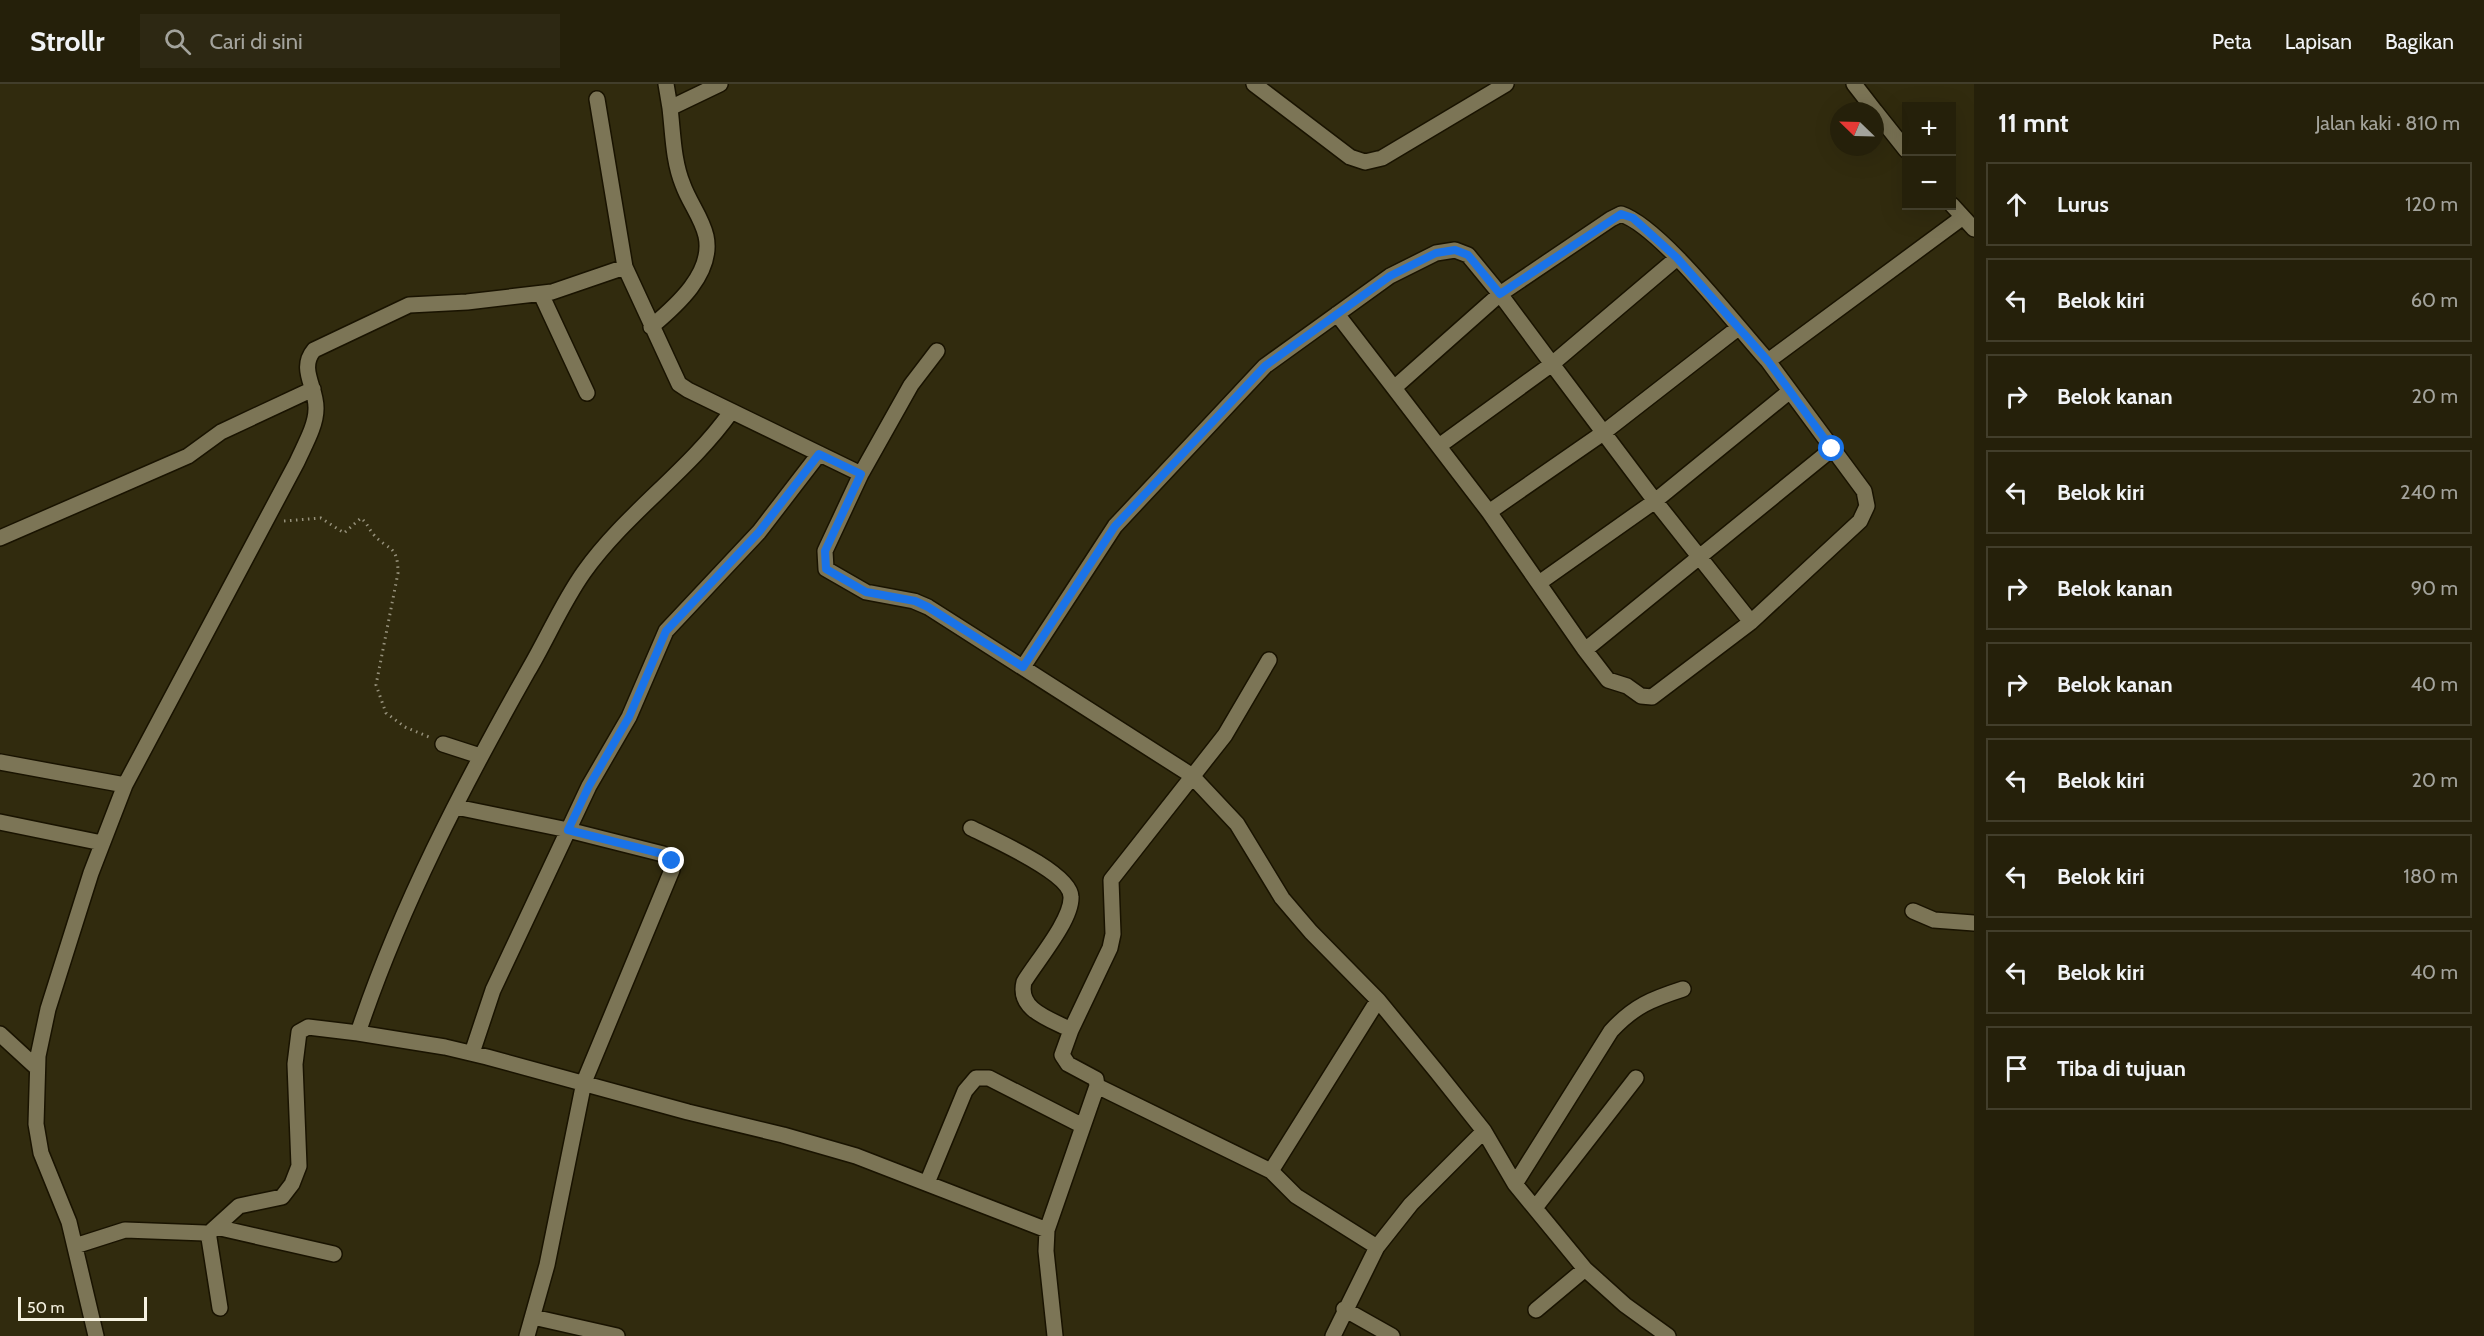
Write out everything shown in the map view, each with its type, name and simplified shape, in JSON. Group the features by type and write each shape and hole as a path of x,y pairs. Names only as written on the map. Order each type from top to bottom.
{"street":[{"path":"651,327 673,309 689,289 703,267 707,247 703,226 682,184 674,147 666,84"},
{"path":"670,108 720,84"},
{"path":"1254,84 1350,157 1365,162 1382,158 1506,84"},
{"path":"1854,84 1868,102"},
{"path":"597,99 625,267 651,327 683,388 861,474"},
{"path":"1884,122 1902,145"},
{"path":"1956,209 1974,229"},
{"path":"1337,314 1489,512 1608,680 1627,686 1641,696 1652,697 1751,622 1860,521 1868,506 1864,490 1768,361 1677,258 1633,218 1621,214 1500,294 1394,388"},
{"path":"1768,361 1963,217"},
{"path":"1023,667 1115,526 1265,366 1390,276 1436,253 1455,250 1468,255 1500,294 1655,501 1751,622"},
{"path":"1439,446 1552,364 1677,258"},
{"path":"96,1336 69,1222 41,1153 36,1124 37,1068 48,1010 102,843 124,786 297,462 316,409 307,365 314,350 404,307 541,294 575,285 625,267"},
{"path":"541,294 587,393"},
{"path":"1489,512 1604,433 1738,328"},
{"path":"937,351 911,385 861,474 825,551 826,569 866,592 915,601 928,607 1191,775 1237,824 1282,898 1311,932 1378,1000 1484,1131 1515,1184 1585,1269 1625,1305 1668,1336"},
{"path":"0,538 188,456 221,432 313,389"},
{"path":"1539,583 1655,501 1790,391"},
{"path":"358,1033 393,943 480,756 585,570 635,514 702,450 731,412"},
{"path":"1585,650 1832,449"},
{"path":"472,1053 493,990 600,765 629,717 666,631 759,532 819,454"},
{"path":"1055,1336 1046,1251 1047,1230 1097,1086 1096,1079 1064,1059 1063,1048 1110,948 1113,934 1110,880 1225,735 1269,660"},
{"path":"443,744 480,756"},
{"path":"0,762 124,786"},
{"path":"456,807 568,830 663,854 672,861 672,870 584,1082 527,1336"},
{"path":"0,822 102,843"},
{"path":"971,828 1057,875 1069,888 1072,899 1066,917 1024,982 1021,993 1024,1003 1071,1030"},
{"path":"1913,911 1934,920 1974,923"},
{"path":"1515,1184 1611,1031 1628,1012 1649,1000 1683,989"},
{"path":"1271,1171 1378,1000"},
{"path":"212,1231 239,1206 282,1197 297,1175 299,1166 295,1064 298,1032 308,1028 358,1033 472,1053 804,1141 856,1156 927,1182 1047,1230"},
{"path":"0,1034 37,1068"},
{"path":"927,1182 965,1091 976,1078 989,1078 1083,1126"},
{"path":"1535,1208 1636,1078"},
{"path":"1097,1086 1271,1171 1296,1196 1377,1247"},
{"path":"1333,1336 1377,1247 1411,1204 1484,1131"},
{"path":"75,1246 125,1230 165,1232 197,1230 334,1254"},
{"path":"212,1231 220,1308"},
{"path":"1536,1310 1585,1269"},
{"path":"1344,1310 1392,1336"},
{"path":"533,1317 617,1336"}],"path":[{"path":"262,528 288,519 319,518 344,533 360,518 375,537 392,547 398,562 399,573 377,675 378,696 392,718 443,744"}],"route":[{"path":"672,861 663,854 568,830 589,786 629,717 666,631 759,532 819,454 861,474 825,551 826,569 866,592 883,597 915,601 928,607 1023,667 1079,585 1115,526 1239,391 1265,366 1298,341 1390,276 1436,253 1455,250 1468,255 1500,294 1621,214 1633,218 1677,258 1768,361 1832,449"}]}
